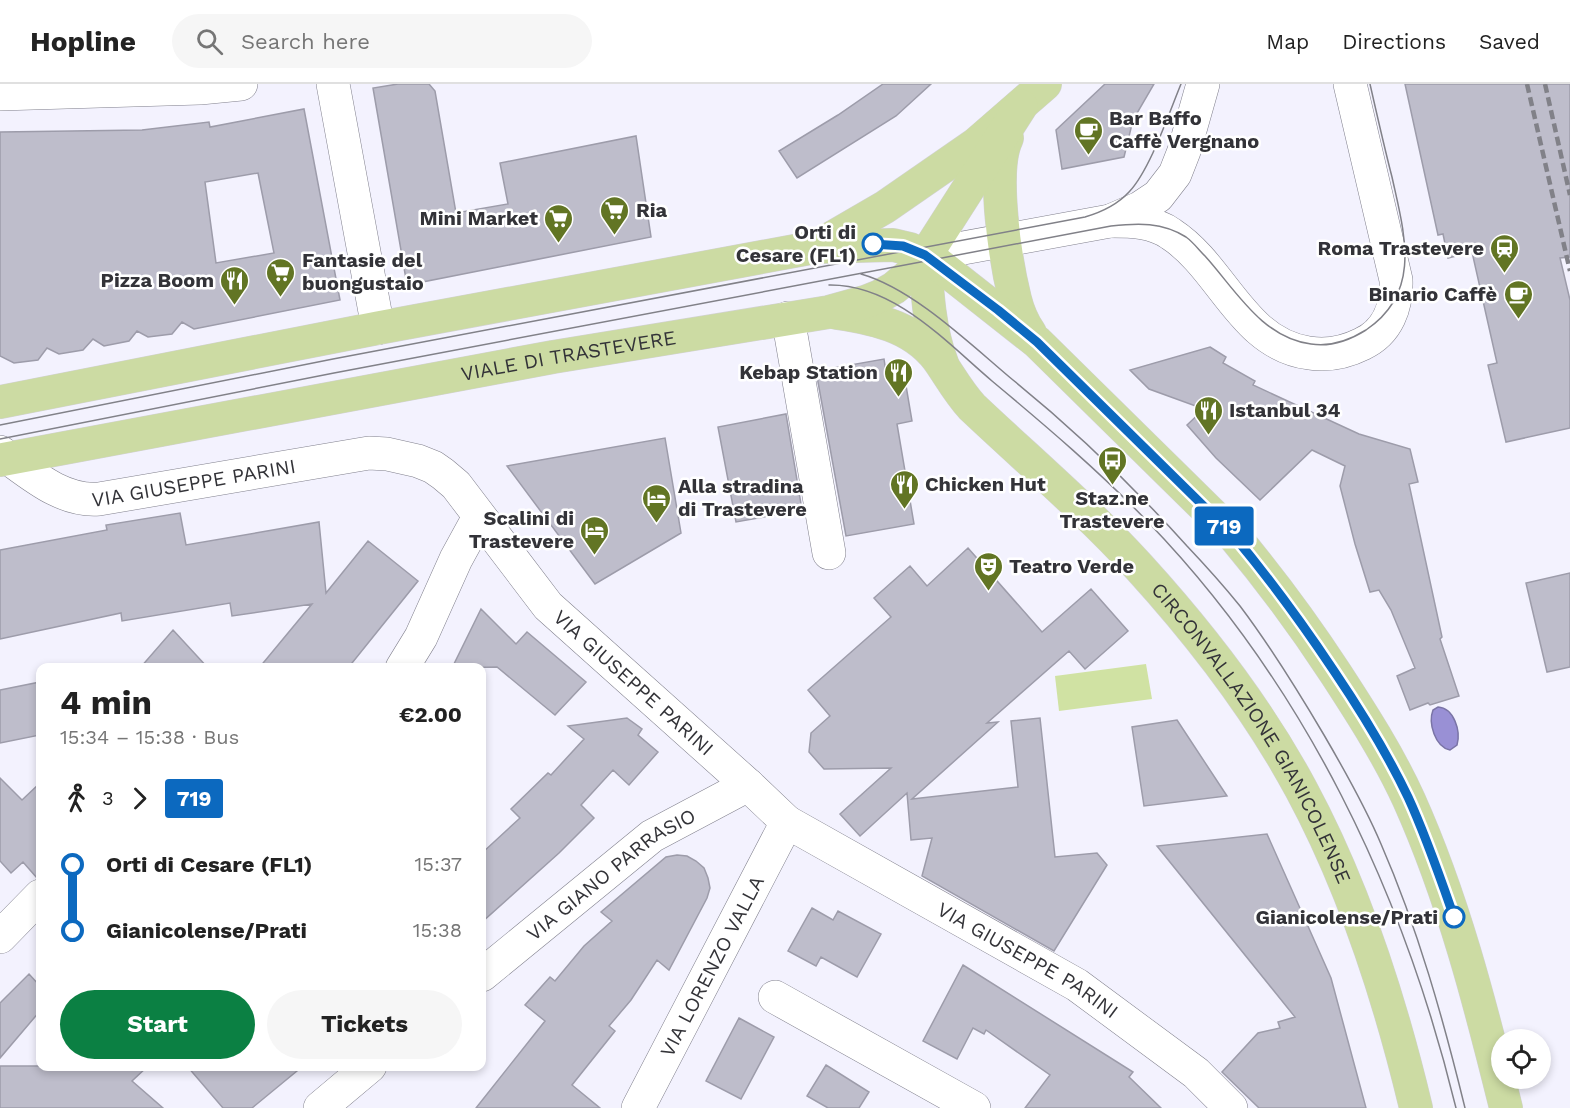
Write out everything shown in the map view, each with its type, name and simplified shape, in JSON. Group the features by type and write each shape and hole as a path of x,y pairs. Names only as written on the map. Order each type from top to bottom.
{"main road":[{"path":"816,247 853,228 919,185 976,144 1045,84"},
{"path":"1021,106 1005,143 999,184 1015,300 1025,325 1037,342"},
{"name":"VIALE DI TRASTEVERE","path":"3,457 553,357 829,312 865,302 890,291 906,279 925,255 1021,106"},
{"path":"0,402 378,328 816,247 882,244 903,246 925,255 1037,342 1233,535 1292,609 1358,708 1407,797 1440,877 1477,996 1506,1108"},
{"name":"CIRCONVALLAZIONE GIANICOLENSE","path":"925,255 932,321 942,365"},
{"name":"CIRCONVALLAZIONE GIANICOLENSE","path":"829,312 866,317 906,331 930,349 959,393 972,407 1069,496 1156,586 1199,637 1270,738 1308,803 1347,887 1384,991 1416,1108"}],"street":[{"path":"0,94 200,88 241,84"},
{"path":"333,84 378,328"},
{"path":"1180,241 1167,209 1167,193 1182,157 1203,84"},
{"path":"1110,221 1139,222 1165,230 1180,241 1205,266 1252,323 1264,334 1286,347 1307,353 1331,354 1360,345 1377,334 1389,319 1395,302 1396,280 1350,84"},
{"path":"925,255 1110,221 1148,203 1158,196 1170,182"},
{"path":"788,318 829,553"},
{"name":"VIA GIUSEPPE PARINI","path":"3,457 51,488 78,499 90,500 359,455 387,454 418,460 438,470 456,485 548,606 787,822 1077,985 1196,1073 1231,1108"},
{"path":"405,663 421,637 456,559 479,517"},
{"name":"VIA GIANO PARRASIO","path":"486,972 652,836 748,785"},
{"name":"VIA LORENZO VALLA","path":"638,1108 787,822"},
{"path":"0,937 36,900"},
{"path":"775,997 974,1108"},
{"path":"320,1108 364,1071"}],"green space":[{"path":"1146,664 1152,699 1059,711 1055,676"}],"shaded area":[{"path":"1438,707 1448,711 1457,727 1457,745 1450,750 1440,744 1432,728 1433,710"}],"building":[{"path":"398,84 429,84 435,91 456,213 508,204 500,163 636,136 651,237 407,285 373,88"},
{"path":"883,84 931,84 896,116 797,178 779,151"},
{"path":"1105,84 1154,84 1133,120 1124,157 1062,169 1056,130"},
{"name":"Roma Trastevere","path":"1405,84 1570,84 1570,257 1560,258 1570,300 1570,428 1506,442 1488,365 1497,363 1472,252 1448,258 1443,234 1438,235"},
{"path":"304,109 340,300 194,329 182,322 172,334 148,337 137,331 129,341 104,346 93,339 83,350 59,354 47,348 38,360 14,363 0,356 0,132 142,130 209,122 210,127","holes":["258,173 274,253 216,263 205,182"]},
{"path":"1210,347 1226,357 1223,363 1255,381 1253,385 1359,434 1410,449 1418,482 1409,484 1442,637 1440,639 1459,696 1410,710 1397,676 1415,668 1391,610 1379,590 1370,592 1340,486 1345,466 1312,450 1260,500 1216,458 1187,425 1204,409 1149,389 1130,370"},
{"path":"884,359 886,372 903,368 912,421 897,424 914,524 846,536 816,371"},
{"path":"786,414 802,510 736,522 718,427"},
{"path":"665,438 681,533 595,584 507,466"},
{"path":"180,513 186,545 319,522 326,593 368,541 418,581 352,663 263,663 312,604 232,616 230,603 122,621 121,613 0,639 0,550 107,530 106,525"},
{"path":"968,548 1042,632 1091,589 1128,631 1085,669 1069,651 987,723 998,722 912,799 1018,787 1011,721 1040,718 1055,857 1097,853 1107,865 1054,951 922,876 932,838 911,840 907,793 860,836 840,814 891,768 824,769 809,752 811,733 830,716 808,690 891,617 874,598 910,566 927,586"},
{"path":"1570,573 1570,667 1547,672 1526,583"},
{"path":"481,609 516,644 527,632 586,682 555,715 497,667 486,667 486,663 454,663"},
{"path":"173,630 203,663 144,663"},
{"path":"36,683 36,736 0,743 0,690"},
{"path":"627,718 642,729 638,735 658,752 629,785 613,770 581,805 594,818 559,853 486,918 486,849 520,818 511,809 548,773 551,775 584,739 568,726"},
{"path":"1177,720 1227,796 1144,806 1132,727"},
{"path":"0,778 22,800 36,787 36,877 23,862 11,873 0,861"},
{"path":"1267,834 1331,978 1366,1108 1259,1108 1222,1072 1258,1033 1280,1028 1278,1022 1295,1017 1157,846"},
{"path":"687,856 704,868 710,888 707,898 669,970 657,960 631,1000 609,1026 615,1031 572,1085 600,1108 476,1108 545,1021 525,1005 550,977 555,981 584,946 612,921 601,912 666,857"},
{"path":"812,908 833,920 838,911 881,934 857,977 821,957 816,966 788,951"},
{"path":"963,965 1133,1072 1129,1077 1161,1108 1025,1108 1050,1075 986,1030 984,1034 973,1028 957,1059 923,1041"},
{"path":"29,974 36,982 36,1016 0,1058 0,1003"},
{"path":"739,1018 774,1037 741,1099 706,1081"},
{"path":"826,1065 869,1092 859,1108 828,1108 807,1096"},
{"path":"0,1066 36,1066 36,1071 143,1071 132,1081 163,1108 0,1108"},
{"path":"191,1071 297,1071 252,1108 223,1108"}],"tram line":[{"path":"0,425 333,359 1085,217 1114,204 1124,197 1137,182 1158,141 1181,84"},
{"path":"0,439 334,373 1121,225 1159,226 1186,237 1251,310 1278,332 1294,340 1311,344 1340,342 1366,330 1384,315 1396,298 1405,260 1401,219 1370,84"},
{"path":"861,274 881,281 901,292 941,319 1059,419 1167,524 1240,606 1284,669 1324,735 1375,830 1418,941 1439,1007 1465,1108"},
{"path":"829,285 853,287 875,294 918,318 937,333 1111,485 1148,522 1204,585 1255,652 1300,722 1341,795 1377,870 1408,948 1434,1027 1456,1108"}],"railway":[{"path":"1527,84 1570,271"},
{"path":"1545,84 1570,195"}],"bus line":[{"name":"719","path":"873,244 903,246 925,255 998,310 1037,342 1233,535 1292,609 1358,708 1389,761 1428,845 1454,917"}],"place":[{"name":"Bar Baffo Caffè Vergnano","path":"1088,156"},
{"name":"Ria","path":"615,236"},
{"name":"Mini Market","path":"559,244"},
{"name":"Orti di Cesare (FL1)","path":"873,244"},
{"name":"Roma Trastevere","path":"1505,274"},
{"name":"Fantasie del buongustaio","path":"281,298"},
{"name":"Pizza Boom","path":"235,306"},
{"name":"Binario Caffè","path":"1518,320"},
{"name":"Kebap Station","path":"899,398"},
{"name":"Istanbul 34","path":"1208,436"},
{"name":"Staz.ne Trastevere","path":"1112,486"},
{"name":"Chicken Hut","path":"904,510"},
{"name":"Alla stradina di Trastevere","path":"657,524"},
{"name":"Scalini di Trastevere","path":"595,556"},
{"name":"Teatro Verde","path":"988,592"},
{"name":"Gianicolense/Prati","path":"1454,917"}]}
